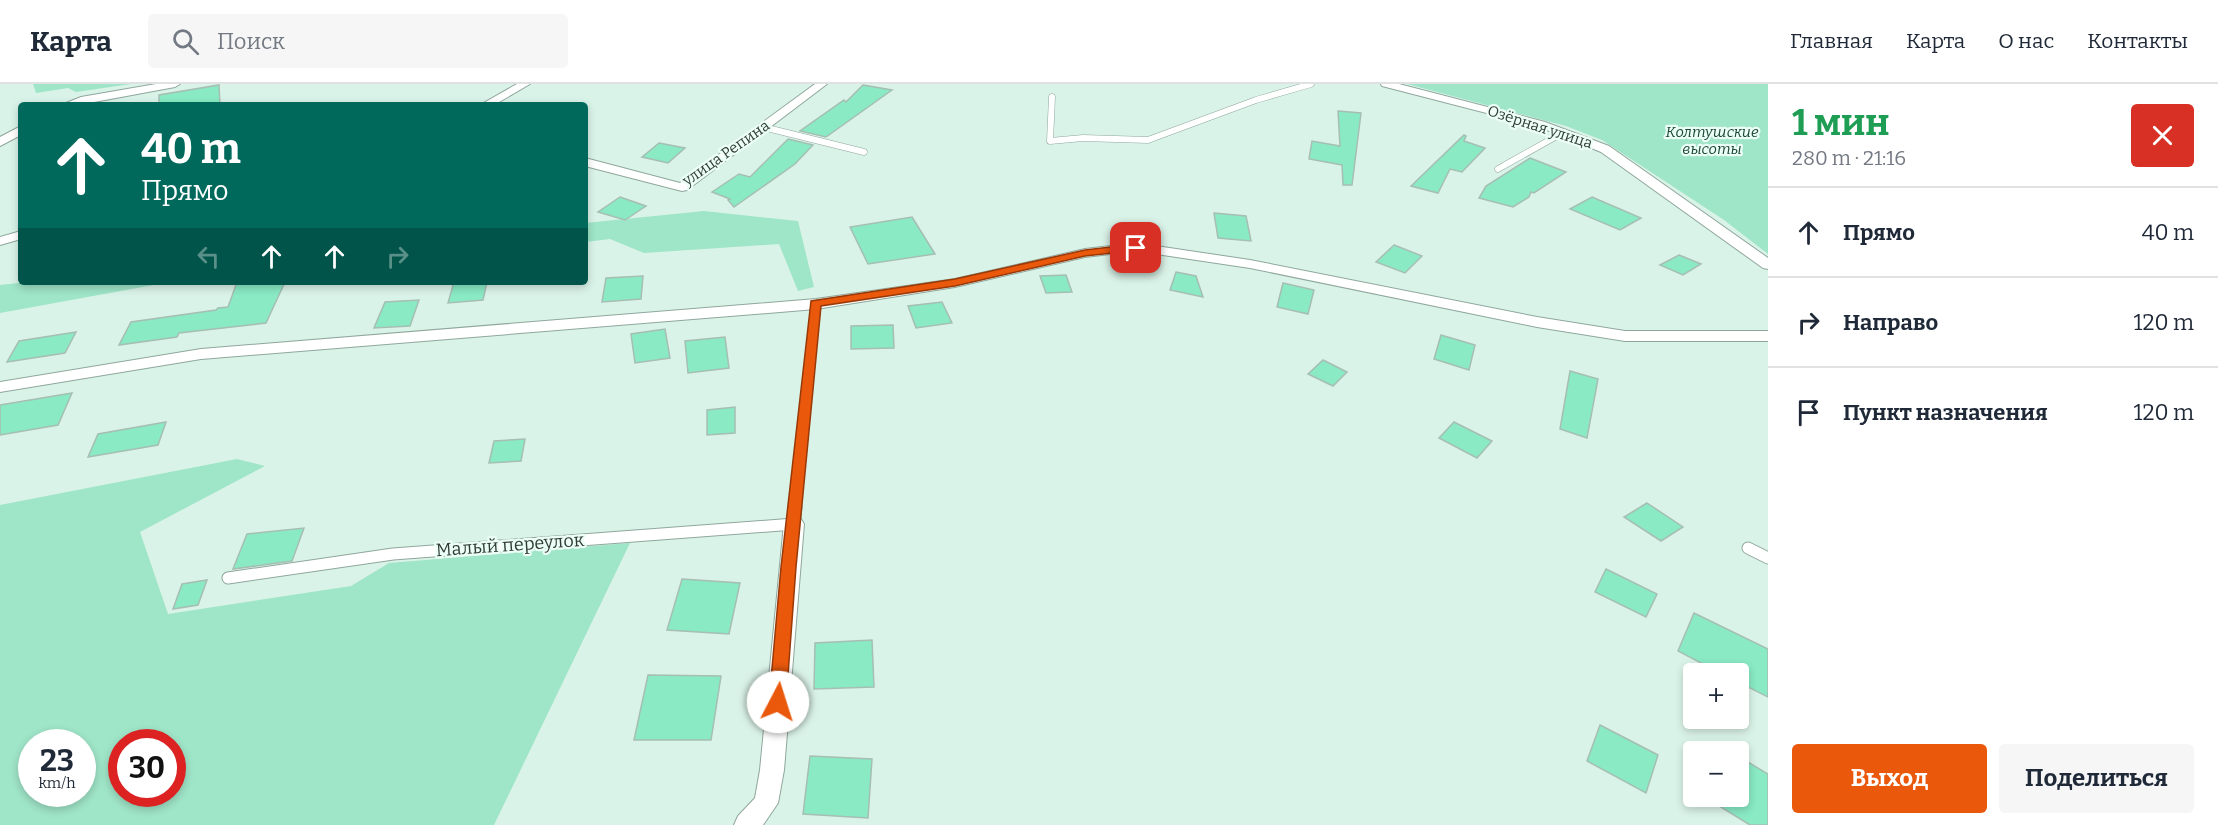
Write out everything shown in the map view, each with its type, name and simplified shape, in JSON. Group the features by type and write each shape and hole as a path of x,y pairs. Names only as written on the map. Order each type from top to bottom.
{"street":[{"path":"75,102 175,84"},
{"path":"492,102 525,84"},
{"name":"улица Репина","path":"588,163 682,187 822,84"},
{"name":"Озёрная улица","path":"1386,84 1472,105 1564,132 1605,149 1768,265"},
{"path":"0,142 18,132"},
{"path":"0,241 18,236"},
{"path":"0,387 201,354 816,304 955,283 1085,253 1136,248 1250,264 1537,322 1625,336 1768,336"},
{"path":"747,825 766,803 772,770 788,567 794,524"}],"lane":[{"path":"1052,97 1050,141 1083,138 1148,140 1256,99 1311,84"},
{"path":"764,127 864,152"},
{"path":"1498,169 1564,132"},
{"path":"794,524 816,304"},
{"name":"Малый переулок","path":"228,578 393,554 794,524"},
{"path":"1748,548 1768,558"}],"green space":[{"path":"33,84 131,84 76,92 68,88 36,93"},
{"name":"Колтушские высоты","path":"1407,84 1768,84 1768,254 1724,220 1602,140 1566,126"},
{"path":"704,211 798,221 814,287 798,291 779,244 644,253 610,239 588,242 588,223"},
{"path":"18,283 18,285 154,285 0,313 0,285"},
{"path":"237,459 265,466 140,532 168,614 351,586 389,563 630,543 494,825 0,825 0,505"}],"building":[{"path":"219,85 220,102 159,102 159,95"},
{"path":"863,85 892,90 826,137 800,131 844,100 846,102"},
{"path":"1338,111 1361,113 1352,185 1343,185 1342,165 1309,159 1312,141 1340,146"},
{"path":"1464,135 1466,136 1464,141 1485,148 1462,172 1450,169 1438,193 1411,186"},
{"path":"788,139 813,145 795,164 734,207 728,200 730,199 712,192 739,174 750,177"},
{"path":"659,143 685,148 668,163 642,157"},
{"path":"1530,158 1566,172 1534,193 1531,192 1529,197 1513,207 1479,198 1486,186"},
{"path":"620,197 646,206 625,220 598,212"},
{"path":"1592,197 1641,218 1620,230 1570,209"},
{"path":"1214,213 1246,216 1251,241 1218,238"},
{"path":"912,217 935,254 868,264 850,227"},
{"path":"1394,245 1422,256 1405,273 1376,262"},
{"path":"1679,255 1701,264 1683,275 1660,265"},
{"path":"1176,272 1196,276 1203,297 1170,290"},
{"path":"1066,275 1072,292 1046,293 1040,276"},
{"path":"643,276 641,299 602,302 606,278"},
{"path":"1283,283 1314,290 1308,314 1277,307"},
{"path":"236,285 284,285 266,323 179,333 177,337 119,345 131,322 228,307"},
{"path":"453,285 486,285 483,300 448,303"},
{"path":"419,300 410,326 374,328 385,302"},
{"path":"942,302 952,323 916,328 908,306"},
{"path":"893,325 894,348 851,349 851,326"},
{"path":"665,329 670,358 635,363 631,334"},
{"path":"76,332 65,353 7,362 19,341"},
{"path":"1441,335 1475,345 1469,370 1434,359"},
{"path":"725,337 729,368 688,373 685,341"},
{"path":"1323,360 1347,372 1333,386 1308,374"},
{"path":"1570,371 1598,379 1587,438 1560,429"},
{"path":"72,393 58,425 0,435 0,405"},
{"path":"735,407 735,433 707,435 707,410"},
{"path":"166,422 158,445 88,457 98,434"},
{"path":"1454,422 1492,441 1477,458 1439,438"},
{"path":"525,439 521,461 489,463 494,441"},
{"path":"1647,503 1683,527 1661,541 1624,517"},
{"path":"304,528 292,561 233,569 247,534"},
{"path":"1606,569 1657,594 1646,617 1595,592"},
{"path":"682,579 740,583 729,634 667,630"},
{"path":"207,580 198,605 173,609 182,584"},
{"path":"1694,613 1768,649 1768,697 1749,688 1749,663 1701,663 1678,651"},
{"path":"872,640 874,687 814,689 815,643"},
{"path":"648,675 721,676 711,740 634,740"},
{"path":"1600,725 1658,755 1646,793 1587,761"},
{"path":"810,756 872,759 868,818 803,814"},
{"path":"1749,763 1768,774 1768,825 1750,825 1721,807 1749,807"}],"route":[{"path":"778,702 788,567 816,304 955,283 1085,253 1136,248"}]}
